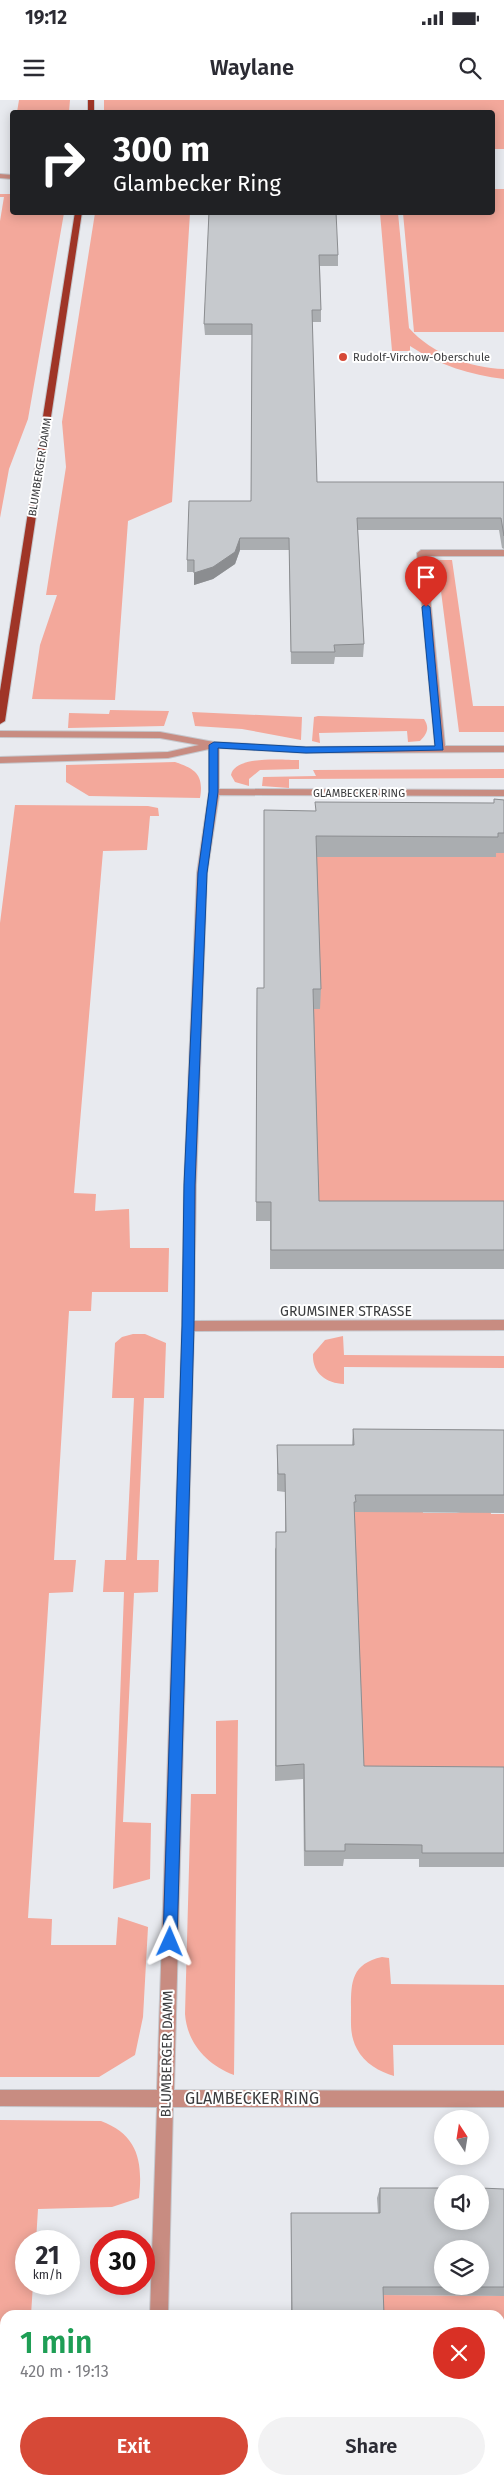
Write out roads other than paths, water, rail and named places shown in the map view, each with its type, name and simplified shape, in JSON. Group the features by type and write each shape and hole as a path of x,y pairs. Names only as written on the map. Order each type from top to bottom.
{"main road":[{"name":"BLUMBERGER DAMM","path":"0,722 79,215"}],"street":[{"path":"440,748 421,553 504,553"},
{"path":"0,734 160,735 214,745 306,750 504,749"},
{"path":"0,760 168,755 214,745"},
{"name":"BLUMBERGER DAMM","path":"159,2310 188,1326 190,1185 202,873 214,792 214,745"},
{"name":"GLAMBECKER RING","path":"214,792 504,793"},
{"name":"GRUMSINER STRASSE","path":"188,1326 504,1326"},
{"name":"GLAMBECKER RING","path":"0,2098 504,2099"}],"place":[{"name":"Rudolf-Virchow-Oberschule","path":"343,357"}]}
